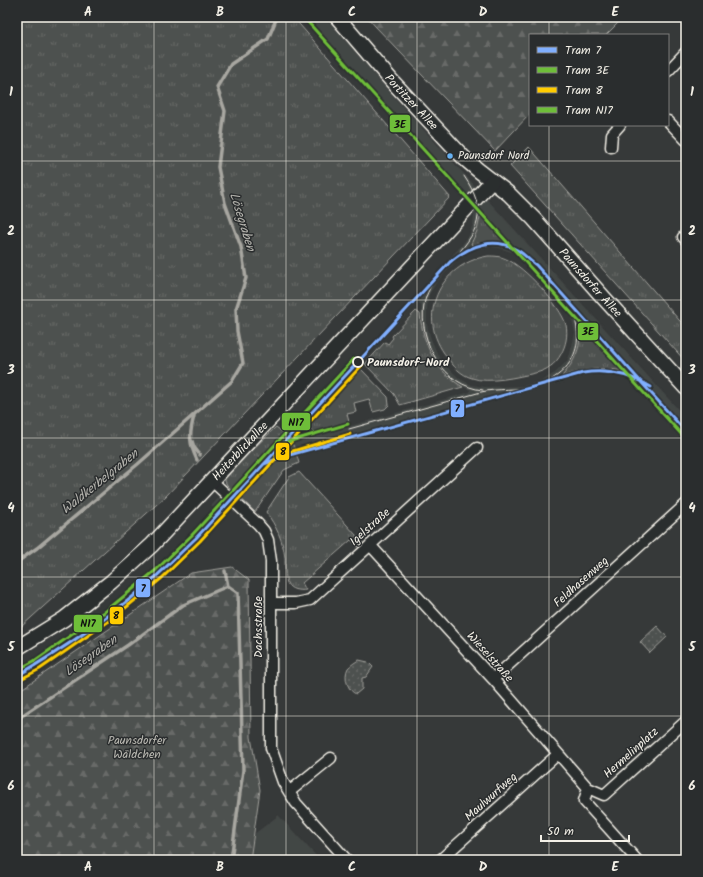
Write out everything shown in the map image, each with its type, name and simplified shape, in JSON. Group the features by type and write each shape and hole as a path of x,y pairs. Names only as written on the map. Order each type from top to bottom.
{"main road":[{"name":"Portitzer Allee","path":"337,17 391,80 470,163 492,181"},
{"name":"Paunsdorfer Allee","path":"492,181 509,194 534,219 686,388"},
{"name":"Heiterblickallee","path":"17,648 64,619 112,582 152,545 492,181"}],"street":[{"path":"669,70 686,52"},
{"path":"669,122 686,140"},
{"path":"610,147 612,134 619,126"},
{"name":"Igelstraße","path":"271,603 296,604 310,600 477,448"},
{"name":"Dachsstraße","path":"212,481 258,524 266,535 271,552 271,748 283,782 296,802 347,860"},
{"name":"Feldhasenweg","path":"493,679 686,504"},
{"name":"Wieselstraße","path":"370,545 493,679 588,788"},
{"name":"Hermelinplatz","path":"588,788 604,795 686,721"},
{"name":"Maulwurfweg","path":"440,860 558,754"},
{"path":"289,792 331,758"},
{"path":"588,788 584,801 637,860"}],"shaded area":[{"path":"308,17 325,17 394,97 686,418 686,438 636,382 613,375 602,374 585,376 288,459 239,494 221,514 211,506 259,456 275,448 462,245 469,235 473,224 474,214 472,203","holes":["480,217 511,246 504,243 489,241 472,245 471,244 477,231","491,247 499,248 514,253 526,261 559,297 571,315 575,333 570,354 567,361 555,373 541,381 522,386 484,387 472,385 460,379 445,365 437,353 427,325 429,295 436,283 459,258 474,250","418,302 421,305 421,322 424,338 434,361 452,381 470,390 470,392 290,443 290,441","579,320 627,372 598,368 563,375 572,363 578,351 581,337"]},
{"path":"279,815 320,860 250,860 253,835"}],"green space":[{"path":"17,17 293,17 450,197 166,496 17,629"},
{"path":"367,17 624,17 607,34 529,34 529,115 495,151"},
{"path":"529,147 686,328 686,362 510,166"},
{"path":"484,214 512,246 492,242 471,244 477,231 480,217"},
{"path":"488,256 497,256 514,263 532,278 550,298 563,317 567,329 567,336 563,351 559,358 547,369 512,378 479,380 468,377 458,370 449,360 438,342 433,325 433,310 437,294 445,281 456,270 471,261"},
{"path":"416,311 420,314 424,336 432,356 445,374 463,387 400,405 394,394 365,364 385,342 388,344 393,338 392,336"},
{"path":"578,319 627,372 610,369 594,369 562,376 572,363 580,342 580,327"},
{"path":"361,369 388,397 389,405 385,409 373,412 369,399 354,403 356,412 347,414 349,422 313,432 308,426"},
{"path":"276,427 292,442 299,463 284,470 255,512 227,485 225,476"},
{"path":"299,472 356,535 359,544 358,547 351,540 302,583 306,590 292,589 288,585 285,574 283,545 276,528 266,512 289,477"},
{"name":"Paunsdorfer Wäldchen","path":"232,567 249,580 251,737 260,790 250,860 17,860 17,692 191,573"},
{"path":"657,626 667,637 650,653 640,642"},
{"path":"359,660 368,662 373,667 366,677 362,678 362,689 356,694 349,687 346,675 348,668"}],"waterway":[{"name":"Lösegraben","path":"17,562 37,548 138,464 232,381 243,363 237,331 236,309 246,278 241,247 225,203 218,167 225,111 217,87 231,64 268,39 277,17"},
{"name":"Lösegraben","path":"194,416 191,428 191,444 197,460"},
{"name":"Lösegraben","path":"192,441 194,447 200,455"},
{"name":"Lösegraben","path":"17,719 128,645 183,605 228,586 225,571"},
{"path":"228,586 238,593 243,770 231,860"}],"tram line":[{"name":"3E","path":"306,20 682,435"},
{"path":"450,262 468,241 477,222 478,212 476,201 472,189 464,176"},
{"name":"7","path":"17,676 66,646 98,624 163,570 196,538 450,262 474,247 492,243 510,246 519,251 536,265 686,432"},
{"path":"439,274 428,293 424,305 423,319 425,333 430,347 437,360 456,381 469,387 483,390"},
{"path":"538,385 552,379 563,370 571,360 576,348 578,336 576,323 571,310 563,297"},
{"name":"N17","path":"17,670 34,661 106,611 156,570 192,535 354,359"},
{"name":"8","path":"19,680 40,669 112,619 162,578 200,541 362,365"},
{"name":"7","path":"264,464 279,458 583,373 610,372 635,379 651,387"},
{"path":"349,429 481,392 534,386"},
{"name":"N17","path":"274,446 348,424"},
{"name":"8","path":"276,456 350,434"}],"place":[{"name":"Paunsdorf Nord","path":"450,156"},
{"name":"Paunsdorf-Nord","path":"358,362"}],"water label":[{"name":"Waldkerbelgraben","path":"100,482"}]}
